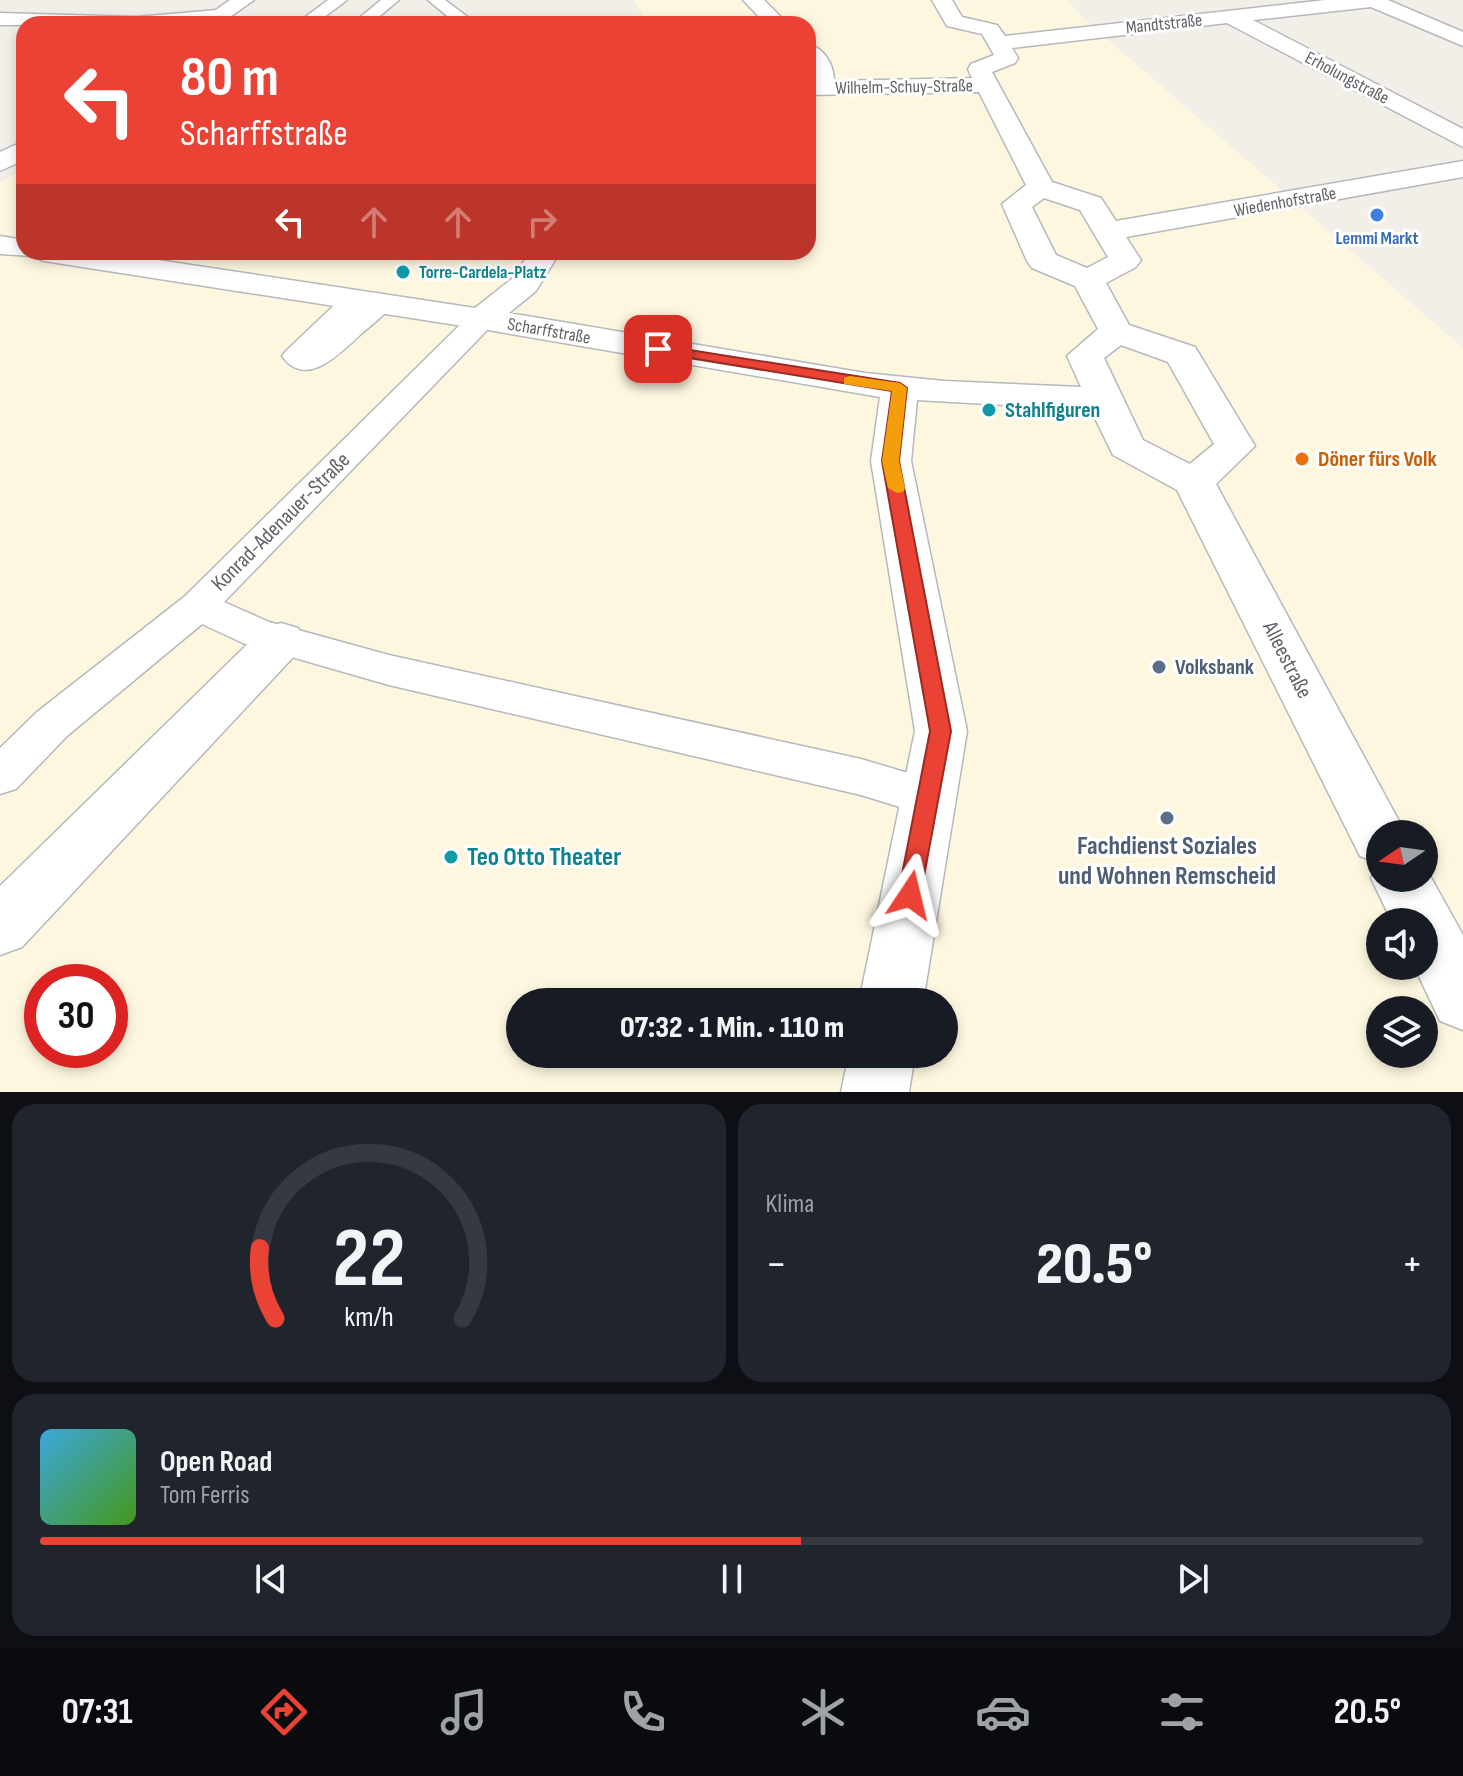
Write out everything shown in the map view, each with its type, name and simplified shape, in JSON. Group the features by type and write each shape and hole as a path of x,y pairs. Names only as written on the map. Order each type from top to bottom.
{"street":[{"path":"218,16 244,0"},
{"path":"753,0 770,16"},
{"path":"1375,0 1463,40"},
{"name":"Mandtstraße","path":"998,43 1375,0"},
{"path":"942,17 990,29 1007,58 974,72 1041,188 1091,204 1125,260 1088,280"},
{"name":"Erholungstraße","path":"1231,17 1463,139"},
{"name":"Wilhelm-Schuy-Straße","path":"816,58 822,63 824,72 822,88 974,72"},
{"name":"Wiedenhofstraße","path":"1107,231 1463,169"},
{"path":"1041,188 1016,204 1043,261 1088,280 1116,332 1182,355 1235,446 1194,482 1127,447 1085,356 1116,332"},
{"name":"Scharffstraße","path":"96,260 922,390 1104,399"},
{"name":"Konrad-Adenauer-Straße","path":"482,319 525,284 540,260"},
{"path":"894,988 941,731 891,461 922,390"},
{"name":"Alleestraße","path":"1194,482 1370,820"},
{"path":"0,927 281,640"},
{"path":"1438,950 1463,999"},
{"path":"875,1092 879,1068"}],"lane":[{"path":"316,16 339,0"},
{"path":"370,16 391,0"},
{"path":"436,0 456,16"},
{"name":"Konrad-Adenauer-Straße","path":"0,776 52,724 198,606 482,319"},
{"path":"198,606 257,633 404,674 861,777 929,797"}],"shaded area":[{"path":"633,0 1068,0 1082,17 1463,348 1463,1092 0,1092 0,183 16,173 16,260 816,260 816,16 643,16"}],"slow traffic":[{"path":"850,381 900,388 891,461 897,488"}],"place":[{"name":"Lemmi Markt","path":"1377,215"},
{"name":"Torre-Cardela-Platz","path":"403,272"},
{"name":"Stahlfiguren","path":"989,410"},
{"name":"Döner fürs Volk","path":"1302,459"},
{"name":"Volksbank","path":"1159,667"},
{"name":"Fachdienst Soziales und Wohnen Remscheid","path":"1167,818"},
{"name":"Teo Otto Theater","path":"451,857"}],"route":[{"path":"658,349 900,388 891,461 941,731 910,895"}]}
